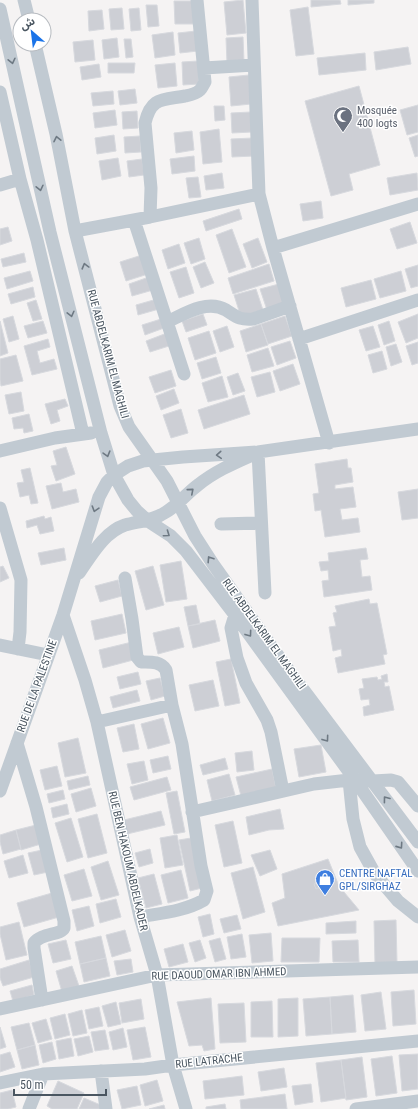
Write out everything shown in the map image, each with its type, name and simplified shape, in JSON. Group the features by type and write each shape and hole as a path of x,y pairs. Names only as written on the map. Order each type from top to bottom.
{"street":[{"path":"24,0 27,12"},
{"path":"150,217 151,188 145,123 147,113 151,106 160,101 192,95 199,90 205,82 197,0"},
{"path":"252,0 259,194 329,443"},
{"path":"0,9 50,232 101,433 114,475 128,500 148,521 171,536 182,546 235,615 418,871"},
{"name":"RUE ABDELKARIM EL MAGHILI","path":"37,52 56,134 75,231 120,406 129,427 167,481 195,536 213,564 287,668 418,842"},
{"path":"204,68 254,65"},
{"path":"0,92 83,434"},
{"path":"0,185 20,179"},
{"path":"75,231 259,194"},
{"path":"273,248 418,204"},
{"path":"134,220 184,374"},
{"path":"299,339 418,300"},
{"path":"167,322 195,308 206,307 226,310 239,319 252,319 290,306"},
{"path":"114,475 128,466 152,460 258,452 418,429"},
{"path":"0,451 55,438 101,433"},
{"path":"73,581 101,543 112,532 124,526 148,521 164,514 179,503 199,484 211,476 258,452"},
{"path":"258,452 265,593"},
{"name":"RUE DE LA PALESTINE","path":"0,791 63,615 99,496 107,482 114,475"},
{"path":"0,508 21,580 20,632 18,649"},
{"path":"221,524 261,522"},
{"path":"125,578 136,657 141,662 159,663 166,670 172,705 182,744 201,866 207,891 204,900 187,908 140,917"},
{"name":"RUE BEN HAKOUM ABDELKADER","path":"63,615 85,680 97,722 140,917 157,975 173,1065 186,1109"},
{"path":"235,615 231,628 237,658 246,683 267,720 271,732 283,792"},
{"path":"0,645 48,655"},
{"path":"97,722 172,705"},
{"path":"17,743 36,807 64,921 64,927 62,930 54,934 40,937 34,943 42,1000"},
{"path":"352,780 353,819 360,847 375,874 398,901 418,917"},
{"path":"192,812 314,784 352,780 391,780 398,782 418,806"},
{"name":"RUE DAOUD OMAR IBN AHMED","path":"0,1009 157,975 418,968"},
{"name":"RUE LATRACHE","path":"0,1084 43,1074 145,1069 418,1041"},
{"path":"101,1071 106,1109"},
{"path":"29,1109 43,1074"},
{"path":"356,1109 418,1101"}],"building":[{"path":"243,0 246,33 227,35 224,2"},
{"path":"311,0 340,0 341,4 311,7"},
{"path":"348,0 374,0 374,3 348,5"},
{"path":"174,1 196,1 196,24 175,24"},
{"path":"146,5 157,5 159,26 148,27"},
{"path":"308,7 314,54 296,56 290,10"},
{"path":"122,8 124,29 111,30 109,9"},
{"path":"139,8 141,30 131,31 129,9"},
{"path":"102,10 104,29 89,31 88,11"},
{"path":"196,31 198,51 180,53 178,33"},
{"path":"173,32 175,55 155,58 152,35"},
{"path":"243,37 244,62 227,63 226,38"},
{"path":"117,38 119,57 104,59 102,40"},
{"path":"124,39 131,39 133,57 126,58"},
{"path":"93,40 95,60 75,62 73,42"},
{"path":"408,47 411,64 376,70 374,52"},
{"path":"365,53 366,70 319,75 317,58"},
{"path":"198,61 199,84 183,85 182,62"},
{"path":"108,63 135,63 134,73 108,73"},
{"path":"175,63 177,86 158,88 155,65"},
{"path":"99,64 101,77 82,80 80,67"},
{"path":"249,75 251,104 231,106 229,77"},
{"name":"Mosquée 400 logts","path":"359,86 380,165 349,174 353,190 331,196 305,101"},
{"path":"135,89 137,103 120,105 118,91"},
{"path":"113,91 114,104 93,106 91,93"},
{"path":"418,105 418,132 407,135 400,110"},
{"path":"214,106 224,106 225,120 215,121"},
{"path":"115,110 117,125 95,128 93,113"},
{"path":"137,111 138,128 123,129 122,112"},
{"path":"251,112 252,132 232,133 231,113"},
{"path":"219,129 222,162 203,164 200,132"},
{"path":"192,131 194,150 176,153 174,133"},
{"path":"114,135 116,151 97,154 95,138"},
{"path":"418,135 418,156 415,157 409,138"},
{"path":"140,136 141,152 125,153 124,137"},
{"path":"253,138 254,156 232,157 231,139"},
{"path":"194,156 195,171 172,174 170,159"},
{"path":"118,158 121,176 102,180 99,161"},
{"path":"142,159 144,175 129,177 127,161"},
{"path":"222,173 224,188 206,190 204,176"},
{"path":"417,173 418,190 390,195 387,178"},
{"path":"198,177 201,197 189,198 186,178"},
{"path":"321,201 323,218 303,221 300,204"},
{"path":"239,209 242,219 206,231 203,221"},
{"path":"410,222 417,243 397,249 390,229"},
{"path":"8,227 12,241 0,245 0,229"},
{"path":"232,229 246,267 229,273 216,235"},
{"path":"199,238 205,259 191,264 184,243"},
{"path":"258,238 267,262 252,268 243,244"},
{"path":"179,244 185,263 168,269 162,250"},
{"path":"24,253 26,262 3,267 1,259"},
{"path":"142,255 148,274 126,281 120,262"},
{"path":"205,262 214,283 201,288 193,267"},
{"path":"269,264 274,281 233,294 228,278"},
{"path":"418,265 418,286 411,288 405,269"},
{"path":"186,267 194,293 179,298 170,272"},
{"path":"30,271 33,281 7,289 4,278"},
{"path":"401,271 406,291 380,298 374,279"},
{"path":"149,277 153,290 132,296 129,284"},
{"path":"371,280 376,299 346,307 341,288"},
{"path":"279,284 285,305 267,310 260,289"},
{"path":"33,287 35,297 11,304 8,294"},
{"path":"256,289 263,310 241,317 234,295"},
{"path":"157,299 159,309 138,315 136,305"},
{"path":"36,300 42,319 33,321 27,303"},
{"path":"203,314 207,325 186,332 182,321"},
{"path":"418,314 418,338 406,343 398,322"},
{"path":"13,316 19,339 9,342 3,319"},
{"path":"285,316 292,336 268,344 261,324"},
{"path":"161,319 164,328 145,335 142,325"},
{"path":"0,321 8,353 0,356"},
{"path":"43,321 47,333 28,338 24,326"},
{"path":"389,321 395,341 384,345 378,325"},
{"path":"261,324 268,345 246,352 240,331"},
{"path":"227,326 234,347 220,352 213,331"},
{"path":"373,326 380,347 366,351 359,330"},
{"path":"209,331 216,353 195,360 188,338"},
{"path":"167,333 172,345 150,352 146,341"},
{"path":"48,339 50,347 37,351 40,363 54,359 57,369 32,375 24,346"},
{"path":"290,341 296,358 277,365 271,347"},
{"path":"418,342 418,363 412,365 406,346"},
{"path":"396,344 402,362 391,366 386,347"},
{"path":"268,348 274,366 252,372 247,355"},
{"path":"382,351 387,369 373,373 368,355"},
{"path":"16,355 23,381 1,386 0,359"},
{"path":"216,357 221,373 202,379 197,363"},
{"path":"293,364 300,384 280,391 273,371"},
{"path":"171,370 176,386 155,393 149,377"},
{"path":"270,372 275,392 257,397 251,377"},
{"path":"238,373 245,391 233,395 227,377"},
{"path":"222,376 228,397 208,402 202,383"},
{"path":"174,389 179,403 161,410 156,396"},
{"path":"21,392 24,411 9,414 5,395"},
{"path":"244,395 250,414 204,429 198,410"},
{"path":"65,399 68,406 57,410 60,421 51,424 45,404"},
{"path":"181,409 188,433 171,438 163,415"},
{"path":"29,414 33,431 24,433 23,428 14,429 12,418"},
{"path":"66,447 75,474 56,481 51,466 57,465 53,451"},
{"path":"347,459 348,468 351,468 353,482 335,485 335,489 353,487 356,507 340,509 342,520 358,518 360,532 325,537 321,510 315,511 313,494 319,493 315,464"},
{"path":"30,468 38,503 31,504 29,495 20,497 17,483 24,482 21,470"},
{"path":"61,483 63,492 76,489 79,502 52,509 46,486"},
{"path":"418,489 418,518 402,520 398,492"},
{"path":"44,516 45,519 51,517 54,531 40,534 37,525 27,528 26,521"},
{"path":"64,548 66,560 41,565 38,553"},
{"path":"366,548 368,559 360,560 362,577 370,576 372,590 324,597 322,581 329,580 328,570 321,571 319,562 329,561 328,553"},
{"path":"181,561 187,599 166,602 160,565"},
{"path":"3,566 9,578 0,582 0,567"},
{"path":"153,566 164,605 146,610 135,571"},
{"path":"118,580 122,596 100,602 95,586"},
{"path":"369,599 370,604 377,603 387,654 383,655 385,664 338,673 335,658 342,656 341,649 333,651 329,627 336,626 333,613 337,612 335,606"},
{"path":"196,605 200,624 188,626 184,607"},
{"path":"122,614 126,633 95,640 91,621"},
{"path":"215,620 220,641 193,648 188,626"},
{"path":"179,627 184,647 158,654 153,633"},
{"path":"132,642 137,659 103,668 99,650"},
{"path":"231,659 240,703 225,706 216,662"},
{"path":"138,672 141,684 120,689 117,677"},
{"path":"387,674 388,682 384,682 385,687 389,686 394,710 364,716 363,707 370,705 369,699 361,700 359,689 364,688 362,679 377,677 378,680 382,679 381,676"},
{"path":"160,678 165,696 151,700 146,681"},
{"path":"213,680 219,706 195,711 189,685"},
{"path":"137,690 140,701 113,708 110,697"},
{"path":"163,718 170,743 148,749 141,724"},
{"path":"134,724 139,749 123,752 117,728"},
{"path":"78,738 86,773 65,777 58,743"},
{"path":"321,745 326,772 299,777 294,749"},
{"path":"252,751 254,770 237,772 235,753"},
{"path":"168,756 171,769 153,773 150,760"},
{"path":"225,758 228,769 203,775 200,765"},
{"path":"144,761 148,780 132,784 127,764"},
{"path":"57,766 62,786 45,790 40,770"},
{"path":"272,769 276,788 241,796 236,777"},
{"path":"229,774 235,795 212,801 207,780"},
{"path":"88,776 90,785 69,790 67,781"},
{"path":"167,777 171,790 134,800 130,787"},
{"path":"91,788 96,806 76,812 71,794"},
{"path":"63,790 65,799 49,803 47,794"},
{"path":"177,791 185,832 174,834 166,793"},
{"path":"67,804 69,814 53,818 51,808"},
{"path":"280,809 284,829 269,830 249,835 246,817"},
{"path":"161,811 165,825 127,834 124,820"},
{"path":"97,814 107,853 88,858 78,819"},
{"path":"71,818 83,857 67,862 55,823"},
{"path":"233,821 242,863 224,867 215,825"},
{"path":"36,825 41,844 21,850 16,830"},
{"path":"16,830 21,849 3,854 0,835"},
{"path":"177,835 183,865 165,868 160,838"},
{"path":"191,838 202,888 190,891 179,840"},
{"path":"150,849 153,863 139,867 135,853"},
{"path":"42,850 48,872 34,875 28,853"},
{"path":"270,850 277,869 260,876 251,855"},
{"path":"23,855 28,873 9,878 4,861"},
{"path":"328,859 339,886 359,910 278,926 272,903 285,898 282,874"},
{"path":"108,861 119,895 101,900 91,867"},
{"path":"253,867 265,912 243,919 231,873"},
{"path":"84,869 92,896 72,901 64,875"},
{"path":"181,870 188,898 168,903 161,875"},
{"path":"154,874 162,904 146,908 138,878"},
{"path":"320,881 322,886 316,889 314,884"},
{"path":"52,893 59,917 24,927 17,903"},
{"path":"116,899 121,917 100,923 96,904"},
{"path":"89,906 94,926 77,931 72,910"},
{"path":"210,914 214,934 203,937 198,917"},
{"path":"237,915 241,929 224,933 220,919"},
{"path":"396,920 397,963 375,964 374,921"},
{"path":"356,921 356,933 326,934 326,923"},
{"path":"19,922 27,955 6,960 0,934 0,927"},
{"path":"125,930 131,951 112,957 106,935"},
{"path":"271,933 273,961 252,963 249,935"},
{"path":"242,934 246,957 231,959 227,937"},
{"path":"101,936 106,958 80,964 75,942"},
{"path":"220,938 226,959 215,962 209,941"},
{"path":"282,938 320,938 319,962 281,962"},
{"path":"66,940 71,959 53,963 48,944"},
{"path":"200,940 206,958 195,962 189,943"},
{"path":"358,940 359,962 333,962 332,941"},
{"path":"183,944 188,962 169,967 164,949"},
{"path":"106,958 110,976 84,982 80,964"},
{"path":"131,959 133,972 117,975 114,961"},
{"path":"29,960 34,977 3,986 0,978 0,969"},
{"path":"72,966 79,986 62,992 56,971"},
{"path":"32,985 34,995 13,1001 10,991"},
{"path":"414,990 416,1024 393,1026 391,992"},
{"path":"381,992 386,1029 365,1031 361,995"},
{"path":"353,995 356,1032 332,1034 330,997"},
{"path":"330,997 332,1034 306,1036 303,999"},
{"path":"211,998 215,1049 204,1051 202,1045 189,1046 177,1002"},
{"path":"298,998 298,1036 278,1037 278,999"},
{"path":"141,999 144,1019 122,1023 119,1003"},
{"path":"272,1001 273,1037 251,1037 251,1002"},
{"path":"116,1002 121,1024 108,1027 102,1006"},
{"path":"244,1003 246,1042 220,1043 218,1004"},
{"path":"99,1007 103,1026 89,1029 85,1010"},
{"path":"82,1010 87,1033 73,1036 68,1014"},
{"path":"65,1014 70,1035 55,1039 50,1018"},
{"path":"46,1019 52,1039 38,1043 32,1023"},
{"path":"29,1023 35,1045 17,1050 11,1027"},
{"path":"0,1027 6,1047 0,1049"},
{"path":"145,1027 151,1057 133,1060 127,1030"},
{"path":"123,1028 127,1047 113,1050 109,1032"},
{"path":"105,1030 109,1049 95,1051 91,1032"},
{"path":"89,1036 93,1052 78,1056 74,1039"},
{"path":"71,1038 74,1056 59,1059 56,1041"},
{"path":"52,1042 56,1059 43,1063 39,1045"},
{"path":"35,1045 39,1065 22,1069 17,1050"},
{"path":"10,1052 15,1067 0,1072 0,1055"},
{"path":"418,1054 418,1089 402,1091 399,1055"},
{"path":"392,1056 397,1093 376,1096 371,1059"},
{"path":"362,1057 367,1097 346,1100 341,1060"},
{"path":"341,1060 346,1098 321,1102 316,1063"},
{"path":"284,1068 287,1087 261,1091 258,1072"},
{"path":"242,1076 244,1095 205,1099 203,1081"},
{"path":"157,1080 163,1101 145,1106 140,1085"},
{"path":"58,1081 84,1093 77,1109 52,1109 47,1106"},
{"path":"311,1084 313,1102 295,1105 292,1086"},
{"path":"137,1086 141,1105 122,1109 117,1090"},
{"path":"12,1090 16,1107 0,1109 0,1093"},
{"path":"285,1094 287,1109 241,1109 240,1100"},
{"path":"84,1098 103,1106 101,1109 79,1109"},
{"path":"225,1104 226,1109 206,1109 206,1107"},
{"path":"164,1105 165,1109 149,1109"}],"place":[{"name":"Mosquée 400 logts","path":"343,133"},
{"name":"CENTRE NAFTAL GPL/SIRGHAZ","path":"325,896"}]}
